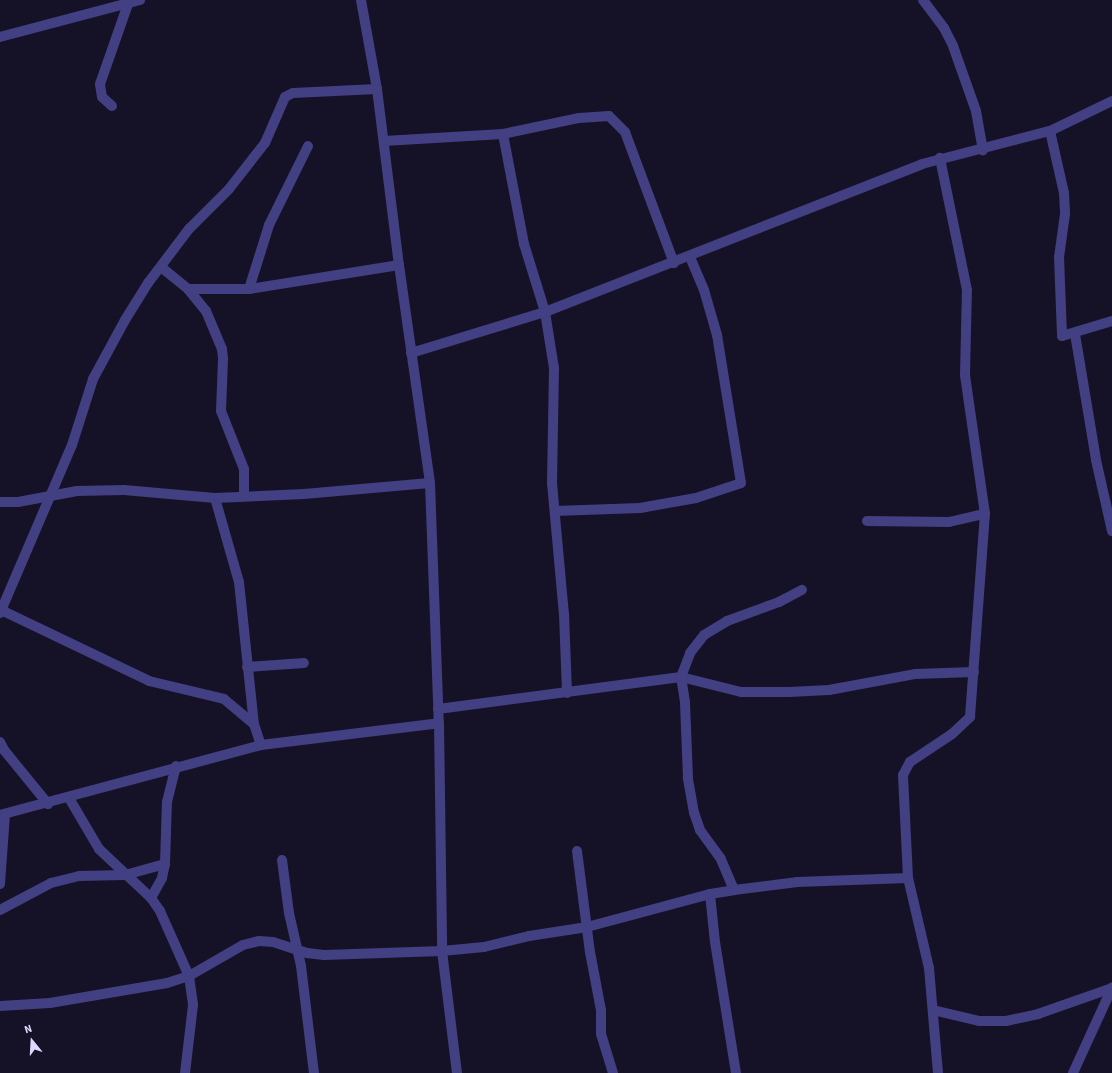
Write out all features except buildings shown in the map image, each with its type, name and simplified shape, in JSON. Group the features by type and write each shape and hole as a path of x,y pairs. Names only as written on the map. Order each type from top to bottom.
{"street":[{"path":"0,37 140,0"},
{"path":"361,0 377,89 399,264 430,483 439,723 442,951 457,1073"},
{"path":"923,0 944,28 953,46 976,111 983,150"},
{"path":"112,106 102,97 100,84 128,4"},
{"path":"254,724 224,699 150,681 1,612 72,445 93,379 106,353 148,283 189,229 229,189 266,143 285,97 293,93 377,89"},
{"path":"411,353 545,312 690,257 883,178 940,158 983,150 1050,131 1112,101"},
{"path":"384,140 503,134 579,118 609,116 625,132 674,263"},
{"path":"1050,131 1064,193 1065,214 1059,257 1062,336 1075,334 1112,321"},
{"path":"503,134 524,244 545,312 554,368 552,483 567,693"},
{"path":"249,289 269,225 308,146"},
{"path":"938,1073 934,1010 929,968 908,878 903,775 910,762 952,734 970,717 985,514 965,375 967,290 940,158"},
{"path":"555,511 640,508 696,498 741,483 717,335 704,290 690,257"},
{"path":"188,289 249,289 399,264"},
{"path":"161,267 188,289 206,311 222,349 224,359 221,411 244,469 244,495"},
{"path":"1075,334 1096,460 1112,530"},
{"path":"0,502 18,502 77,491 124,490 215,498 244,495 304,494 430,483"},
{"path":"215,498 239,582 254,724 261,745"},
{"path":"867,521 949,522 985,514"},
{"path":"734,890 721,859 700,830 694,813 688,778 685,702 681,677 690,653 704,635 727,621 779,602 802,590"},
{"path":"247,667 304,663"},
{"path":"438,709 681,677 741,692 789,692 829,690 915,674 974,672"},
{"path":"0,884 3,815 48,804 176,766 261,745 439,723"},
{"path":"0,742 48,804"},
{"path":"151,898 162,878 165,864 167,802 176,766"},
{"path":"69,798 99,849 151,898 160,911 189,976 193,1005 185,1073"},
{"path":"577,851 587,927 601,1010 601,1034 613,1073"},
{"path":"282,860 289,913 297,949 314,1073"},
{"path":"0,910 51,883 79,876 125,875 165,864"},
{"path":"0,1006 50,1004 115,994 189,976 243,945 260,941 273,942 308,954 324,955 442,951 484,947 529,936 587,927 710,894 734,890 796,882 908,878"},
{"path":"710,894 715,942 736,1073"},
{"path":"934,1010 979,1021 1006,1021 1038,1014 1112,988"},
{"path":"1073,1073 1112,988"}]}
